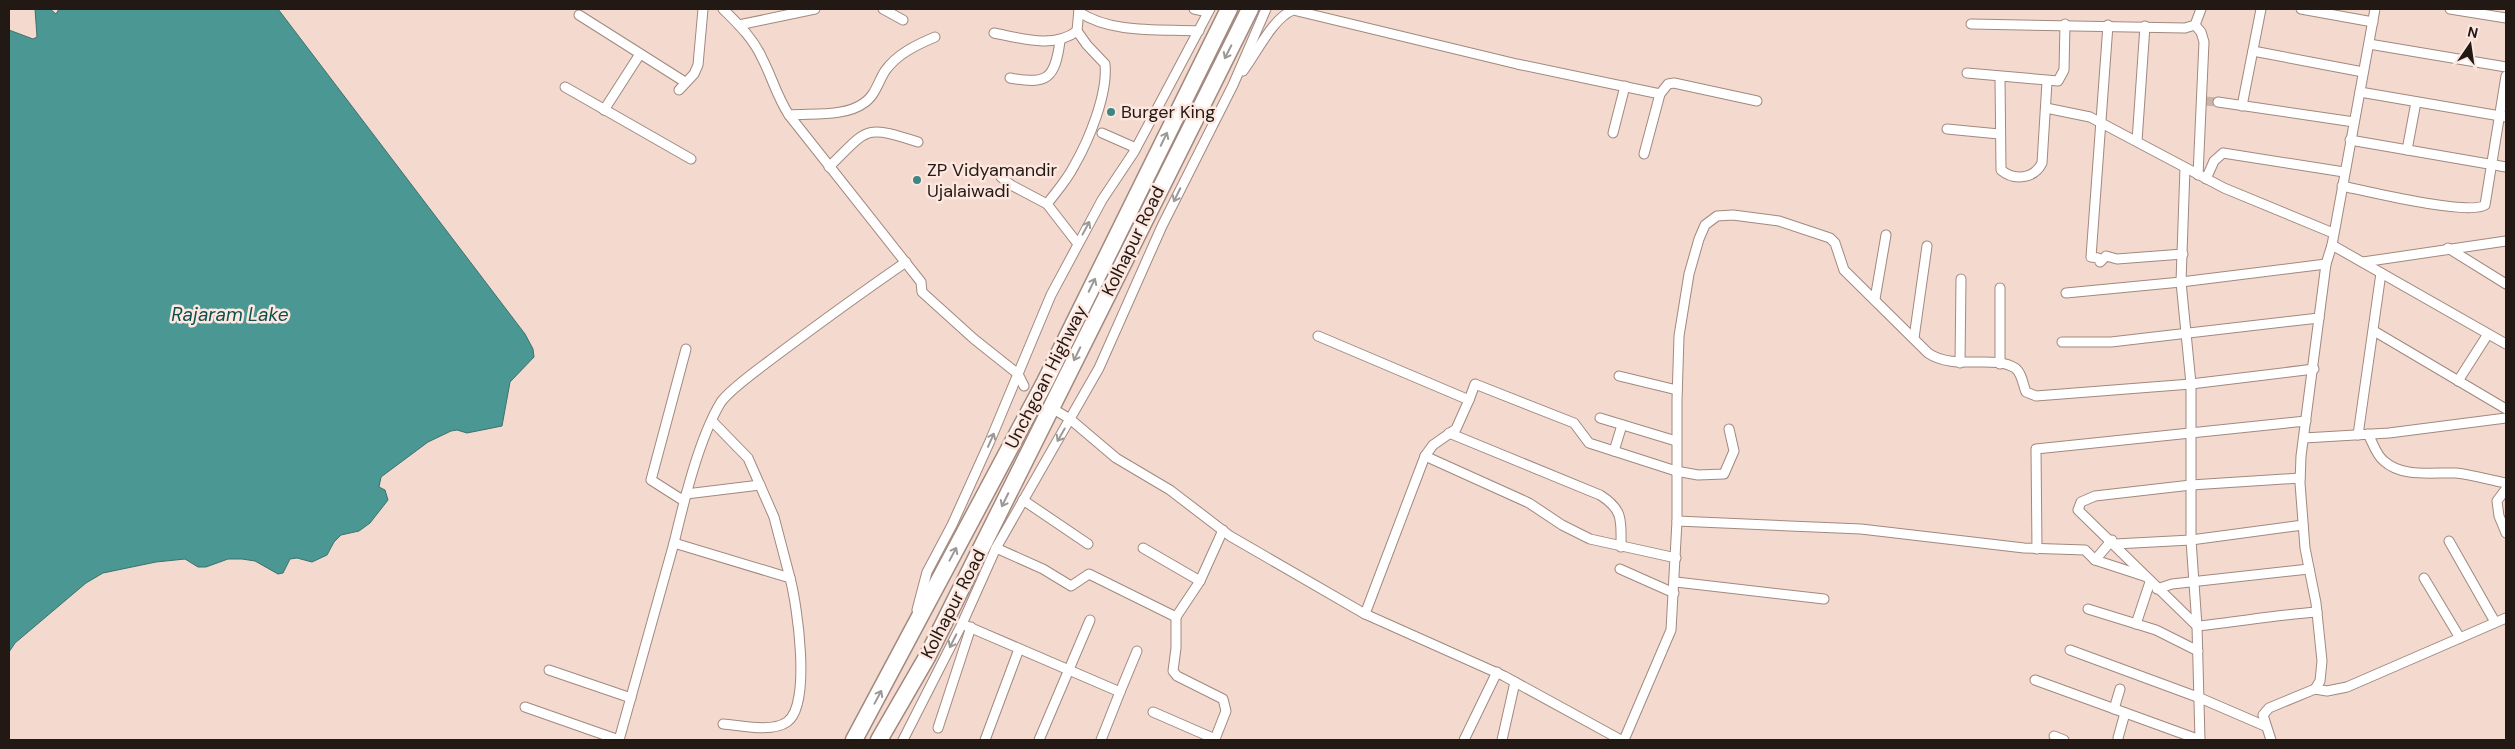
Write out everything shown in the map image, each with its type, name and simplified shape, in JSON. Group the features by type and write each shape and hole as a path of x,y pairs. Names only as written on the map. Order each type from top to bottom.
{"highway":[{"name":"Unchgoan Highway","path":"854,740 1045,382 1229,9"},
{"name":"Kolhapur Road","path":"880,740 931,648 1250,9"}],"street":[{"path":"580,16 640,54 682,86 694,74 698,65 703,9"},
{"path":"723,9 740,25 762,57 778,98 789,115 906,262 921,282 922,292 974,339 1018,374 1024,386"},
{"path":"883,9 903,20"},
{"path":"912,630 927,572 956,517 1050,295 1102,200 1136,148 1209,10 1194,9"},
{"path":"938,728 966,625 996,548 1099,368 1162,226 1233,85 1266,9"},
{"path":"1971,24 2066,24 2186,28 2194,25 2201,9"},
{"path":"2242,106 2261,9"},
{"path":"2301,9 2373,22"},
{"path":"2271,740 2263,715 2269,708 2315,688 2320,681 2322,661 2317,612 2303,526 2300,478 2326,264 2332,246 2375,9"},
{"path":"2450,9 2506,18"},
{"path":"740,25 785,12 812,10"},
{"path":"1079,10 1090,19 1120,26 1198,31"},
{"path":"1047,204 1074,168 1090,133 1106,77 1105,64 1077,31 1079,10"},
{"path":"1233,85 1284,11 1293,10 1517,64 1660,94"},
{"path":"1967,74 2047,82 2058,81 2062,77 2066,24"},
{"path":"2108,25 2091,257 2098,258 2100,262 2106,256 2117,259 2183,254"},
{"path":"2194,25 2201,32 2204,42 2202,177"},
{"path":"2137,141 2145,26"},
{"path":"994,33 1034,40 1060,41 1077,31"},
{"path":"789,115 843,111 863,104 872,96 886,71 898,57 918,44 935,37"},
{"path":"1010,78 1030,82 1043,80 1054,72 1060,41"},
{"path":"2369,44 2506,67"},
{"path":"2253,51 2363,72"},
{"path":"604,110 640,54"},
{"path":"2342,186 2408,199 2480,208 2485,205 2488,198 2503,117 2506,76"},
{"path":"2000,77 2001,170 2008,176 2032,175 2039,170 2042,163 2047,82"},
{"path":"1644,154 1660,94 1664,87 1674,83 1757,101"},
{"path":"1613,133 1624,86"},
{"path":"565,87 691,159"},
{"path":"2360,92 2503,117"},
{"path":"2218,102 2354,122"},
{"path":"2407,150 2416,102"},
{"path":"2046,108 2076,112 2102,122 2202,177 2333,233"},
{"path":"1947,129 2000,134"},
{"path":"829,166 868,131 882,131 918,142"},
{"path":"1102,133 1136,148"},
{"path":"2350,140 2506,167"},
{"path":"2202,177 2214,161 2223,153 2344,172"},
{"path":"2035,680 2200,740 2197,626 2191,540 2191,384 2182,282 2186,168"},
{"path":"1001,177 1011,185 1047,204 1078,244"},
{"path":"1055,410 1070,419 1116,458 1170,490 1223,530 1365,614 1497,672 1622,740 1671,630 1676,582 1676,441 1680,336 1689,274 1705,225 1717,216 1733,215 1779,220 1830,238 1835,243 1844,270 1936,359 2000,364 2014,368 2020,375 2026,392 2036,396 2191,384 2314,369"},
{"path":"1875,300 1886,235"},
{"path":"2363,262 2448,248 2506,241"},
{"path":"1914,338 1927,246"},
{"path":"2332,246 2506,344"},
{"path":"2448,248 2506,284"},
{"path":"525,707 619,740 685,497 712,421 722,400 759,368 834,312 906,262"},
{"path":"2066,293 2182,282 2326,264"},
{"path":"2358,435 2381,273"},
{"path":"1960,362 1961,279"},
{"path":"2000,288 2000,364"},
{"path":"2062,342 2111,342 2319,318"},
{"path":"2374,331 2506,409"},
{"path":"2458,381 2488,334"},
{"path":"1318,336 1469,400"},
{"path":"686,349 650,480 685,497 760,485"},
{"path":"1620,376 1677,390"},
{"path":"1365,614 1425,456 1433,445 1456,428 1475,384 1574,423 1589,443 1676,471 1698,475 1724,474 1734,451 1729,429"},
{"path":"1600,418 1676,441"},
{"path":"2304,438 2358,435 2506,418"},
{"path":"712,421 748,458 774,518 790,578 802,651 794,713 786,723 770,727 723,724"},
{"path":"2037,549 2036,450 2306,421"},
{"path":"1614,451 1622,424"},
{"path":"1449,433 1600,495 1612,502 1621,519 1621,547"},
{"path":"2368,434 2377,453 2383,461 2390,465 2422,473 2456,473 2506,483"},
{"path":"1425,456 1530,503 1545,514 1590,539 1676,558"},
{"path":"2300,478 2191,484 2095,496 2081,502 2079,513 2114,542 2151,582 2197,626 2247,621 2276,615 2317,612"},
{"path":"2506,489 2498,501 2499,516 2506,533"},
{"path":"1023,500 1088,544"},
{"path":"1677,521 1861,529 2037,549 2085,550 2095,560 2151,582 2195,582 2309,569"},
{"path":"2095,560 2114,542 2191,540 2303,526"},
{"path":"1153,712 1214,740 1226,711 1226,704 1217,694 1177,676 1173,670 1176,648 1176,617 1200,581 1223,530"},
{"path":"2449,541 2495,622"},
{"path":"674,542 790,578"},
{"path":"996,548 1043,569 1070,586 1089,574 1176,617"},
{"path":"1143,548 1200,581"},
{"path":"1620,569 1674,593"},
{"path":"2424,578 2460,638"},
{"path":"1676,582 1824,599"},
{"path":"2136,624 2151,582"},
{"path":"2088,609 2156,630 2198,651"},
{"path":"2315,688 2327,691 2347,687 2506,618"},
{"path":"1039,740 1067,670 1090,620"},
{"path":"966,625 1120,692"},
{"path":"903,740 966,625"},
{"path":"986,740 1019,649"},
{"path":"2070,650 2200,698 2265,726"},
{"path":"1100,740 1137,651"},
{"path":"549,670 631,698"},
{"path":"1464,740 1497,672"},
{"path":"1502,740 1516,682"},
{"path":"2114,709 2120,689"},
{"path":"2118,738 2125,713"},
{"path":"2054,736 2064,740"}],"water":[{"name":"Rajaram Lake","path":"35,9 50,9 56,14 59,9 278,9 525,334 533,349 534,357 510,382 502,426 467,433 457,430 451,431 428,442 381,477 379,487 385,490 388,500 370,523 359,531 341,535 334,542 327,555 312,562 297,558 290,559 283,573 278,574 255,561 242,559 228,559 206,567 198,567 185,559 156,562 103,573 86,583 15,643 9,652 9,30 33,39 37,37"}],"tunnel":[{"path":"2205,101 2218,102"}],"place":[{"name":"Burger King","path":"1111,112"},
{"name":"ZP Vidyamandir Ujalaiwadi","path":"917,180"}]}
